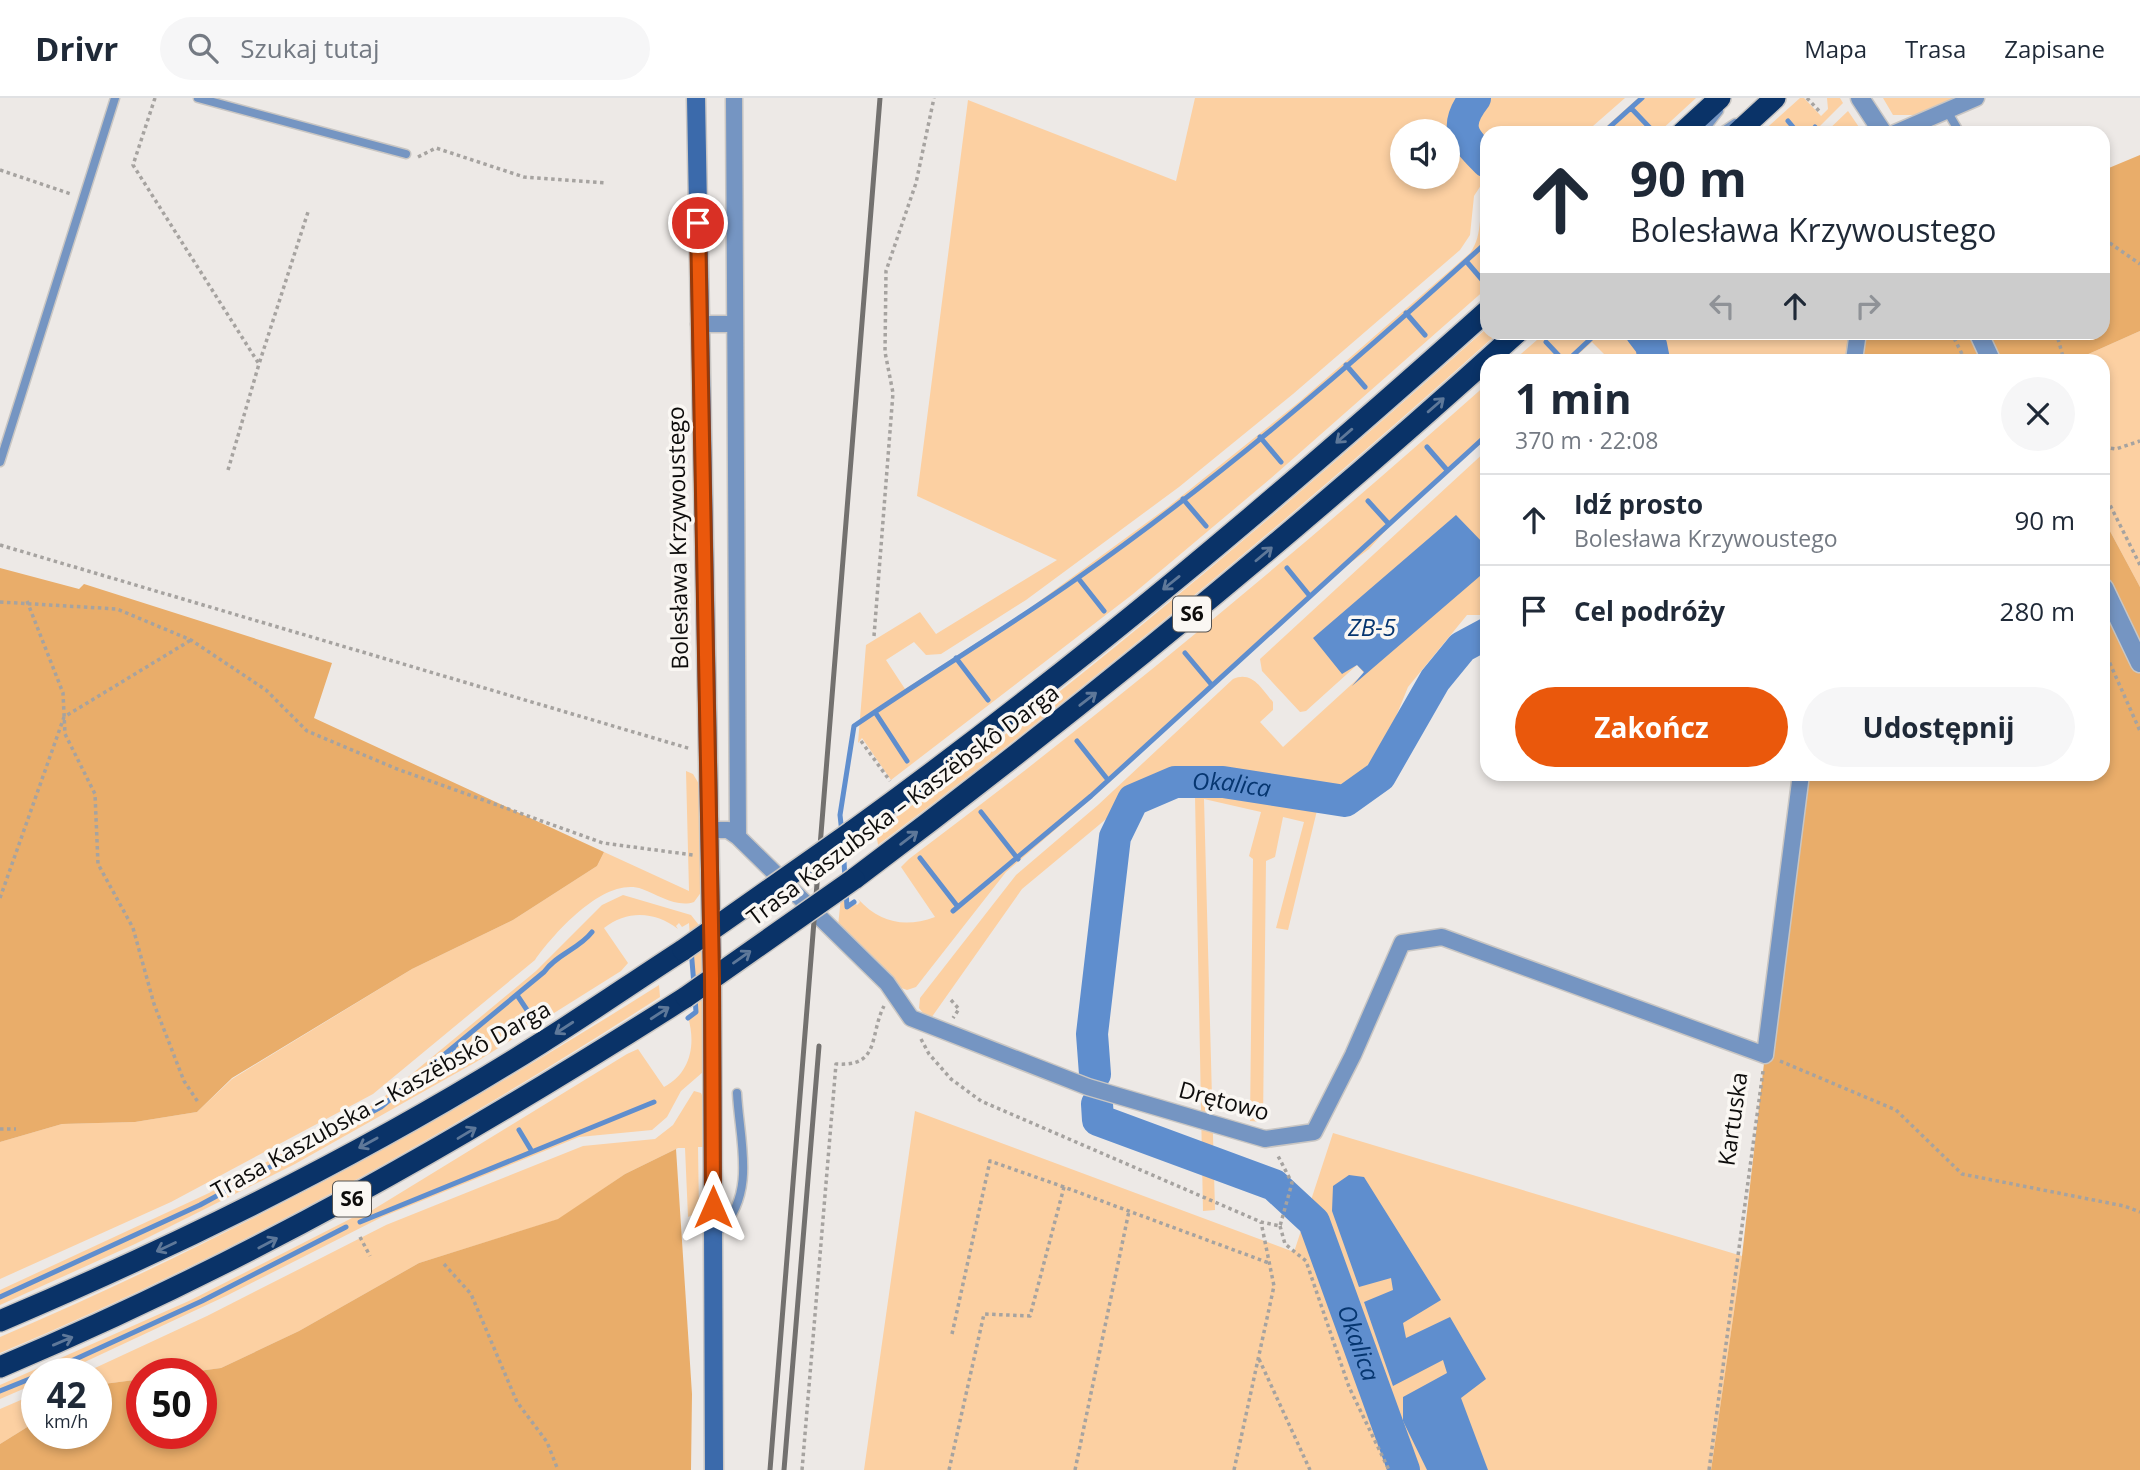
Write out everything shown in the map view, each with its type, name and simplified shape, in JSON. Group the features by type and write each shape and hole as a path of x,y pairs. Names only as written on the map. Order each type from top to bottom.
{"highway":[{"path":"1690,126 1720,98"},
{"path":"1744,126 1774,98"},
{"name":"Trasa Kaszubska – Kaszëbskô Darga","path":"0,1321 209,1226 337,1160 540,1044 682,950 851,832 986,733 1303,472 1480,317"},
{"name":"Trasa Kaszubska – Kaszëbskô Darga","path":"1493,354 1509,340"},
{"name":"Trasa Kaszubska – Kaszëbskô Darga","path":"0,1367 203,1276 355,1197 560,1077 686,996 854,879 1122,672 1327,500 1480,365"}],"main road":[{"name":"Bolesława Krzywoustego","path":"696,98 712,978 715,1470"}],"street":[{"path":"734,98 738,837"},
{"path":"1860,98 1878,126"},
{"path":"1912,126 1976,98"},
{"path":"699,324 734,324"},
{"path":"2110,600 2140,663"},
{"name":"Kartuska","path":"1765,1055 1800,781"},
{"path":"709,830 728,830 738,837 843,937 892,991 911,1018"},
{"name":"Drętowo","path":"911,1018 1088,1087 1269,1139 1314,1132 1353,1055 1402,943 1442,937 1765,1055"}],"lane":[{"path":"0,462 81,198 115,98"},
{"path":"198,98 406,154"},
{"path":"1708,126 1730,98"},
{"path":"1731,126 1774,98"},
{"path":"1947,111 1956,126"},
{"path":"713,1229 721,1229 729,1219 743,1185 737,1093"}],"path":[{"path":"155,98 133,165 259,364"},
{"path":"874,636 893,393 885,352 886,271 916,183 934,98"},
{"path":"1807,98 1821,113"},
{"path":"406,154 419,157 436,148 524,177 606,183"},
{"path":"0,170 81,198"},
{"path":"228,470 308,212"},
{"path":"2110,243 2140,264"},
{"path":"2110,448 2116,449 2140,441"},
{"path":"2110,504 2140,565"},
{"path":"0,545 706,754"},
{"path":"27,601 63,693 65,734 95,794 98,864 132,928 154,1004 184,1081 198,1102"},
{"path":"0,602 27,601 117,609 191,640 266,690 307,731 386,764 603,843 709,857"},
{"path":"0,898 64,717 191,640"},
{"path":"2110,664 2140,731"},
{"path":"862,741 891,783"},
{"path":"802,1470 836,1064 852,1065 864,1059 874,1042 881,1012 892,991"},
{"path":"911,1018 929,1054 951,1079 981,1101 1261,1222 1280,1226"},
{"path":"1765,1055 1896,1110 1962,1174 2124,1206 2140,1212"},
{"name":"Kartuska","path":"1709,1470 1765,1055"},
{"path":"0,1129 16,1129"},
{"path":"1269,1139 1292,1183 1280,1226 1285,1244 1306,1261 1349,1387 1389,1470"},
{"path":"951,1334 989,1161 1269,1264"},
{"path":"949,1470 984,1314 1030,1316 1064,1187"},
{"path":"1075,1470 1129,1211"},
{"path":"1234,1470 1273,1286 1261,1222"},
{"path":"360,1237 370,1256"},
{"path":"444,1264 471,1294 517,1402 547,1442 558,1470"},
{"path":"1258,1357 1310,1470"}],"shaded area":[{"path":"1195,98 1625,98 1593,126 1480,126 1480,187 1474,196 1470,235 1460,250 1293,394 1179,487 1026,600 941,654 926,655 914,642 886,660 905,689 1026,611 1168,507 1299,402 1470,253 1475,245 1480,222 1480,294 1270,479 1133,594 891,780 862,738 858,743 866,645 920,612 936,634 1057,560 917,496 968,100 1176,181"},
{"path":"1638,98 1696,98 1666,126 1607,126"},
{"path":"1800,98 1804,98 1821,116 1828,109 1827,98 1840,98 1843,103 1820,126 1769,126"},
{"path":"1883,98 1954,98 1916,115 1893,115"},
{"path":"1848,111 1858,126 1832,126"},
{"path":"2140,155 2140,331 2088,354 1846,354 1847,340 2110,340 2110,168"},
{"path":"2140,331 2140,587 2110,531 2110,354 2088,354"},
{"path":"1480,334 1480,340 1490,340 1194,596 878,845 876,832 1111,650 1338,459"},
{"path":"1537,340 1847,340 1846,354 1604,354 1592,342 1579,354 1521,354"},
{"path":"1480,390 1480,443 1397,518 1369,549 1335,574 1092,798 1006,872 916,987 907,990 896,986 838,926 845,859 848,905 854,902 857,905 860,902 858,899 875,913 893,921 913,922 935,917 901,867 909,859 1203,628"},
{"path":"1480,456 1480,615 1467,615 1408,687 1384,746 1349,787 1321,794 1288,930 1276,928 1304,822 1283,817 1275,857 1266,861 1263,1122 1250,1121 1253,859 1249,856 1261,812 1204,799 1215,1210 1203,1211 1195,796 1182,794 1186,781 1177,783 1150,807 1123,805 1022,889 929,1021 919,1008 920,998 1016,875 1098,805 1233,679 1251,679 1273,702 1273,710 1260,722 1283,747 1364,673 1357,665 1306,711 1300,712 1262,671 1260,659"},
{"path":"2110,531 2140,587 2140,1470 1711,1470 1742,1256 1796,781 2110,781"},
{"path":"0,568 79,589 84,584 332,663 314,718 604,852 597,866 513,920 412,969 232,1078 197,1112 135,1122 62,1124 0,1142"},
{"path":"686,771 693,774 699,784 702,891 694,902 674,902 642,889 628,887 597,898 555,935 535,960 373,1094 171,1202 0,1279 0,1142 62,1124 135,1122 197,1112 232,1079 412,969 513,920 597,866 604,852 689,891"},
{"path":"623,895 691,915 702,929 703,1072 681,1091 667,1117 652,1130 579,1137 382,1217 226,1296 93,1358 61,1358 191,1300 352,1218 361,1217 638,1049 664,1087 673,1081 686,1066 689,1057 691,1037 688,1017 695,1012 689,923 682,927 679,923 676,926 678,929 660,919 641,915 622,918 604,928 628,963 621,971 476,1062 295,1164 135,1244 0,1305 0,1290 209,1193 378,1102 536,971 602,905"},
{"path":"659,985 660,997 420,1144 338,1190 171,1276 0,1353 0,1337 170,1260 337,1174 499,1083"},
{"path":"694,1091 701,1093 704,1099 705,1147 698,1147 699,1212 688,1217 685,1148 678,1148 625,1174 559,1219 419,1263 299,1331 221,1368 217,1369 217,1358 126,1358 126,1381 112,1383 112,1360 207,1316 386,1225 583,1146 655,1139 673,1125"},
{"path":"915,1111 1294,1252 1333,1133 1742,1256 1711,1470 864,1470"},
{"path":"676,1149 692,1394 691,1470 0,1470 0,1444 21,1431 21,1449 112,1449 112,1383 126,1381 126,1449 217,1449 217,1369 299,1331 419,1263 558,1219 625,1174"},
{"path":"21,1376 21,1390 0,1399 0,1385"},
{"path":"21,1400 21,1431 0,1444 0,1409"}],"water":[{"name":"ZB-5","path":"1456,515 1480,540 1480,576 1352,686 1364,672 1357,665 1342,674 1313,638"},
{"path":"1349,1175 1364,1177 1441,1300 1403,1323 1406,1338 1450,1317 1486,1379 1461,1398 1488,1470 1427,1470 1403,1421 1403,1397 1447,1373 1443,1360 1393,1386 1364,1302 1393,1290 1391,1278 1359,1287 1332,1211 1333,1186"}],"waterway":[{"name":"Okalica","path":"1475,98 1468,108 1463,125 1467,139 1480,155"},
{"path":"1611,126 1642,98"},
{"path":"1631,108 1648,126"},
{"path":"1788,121 1792,126"},
{"path":"842,833 840,815 854,726 1051,596 1133,538 1339,373 1480,248"},
{"path":"1466,261 1480,277"},
{"path":"1406,313 1425,335"},
{"path":"1574,354 1589,340"},
{"name":"Okalica","path":"1647,340 1653,354"},
{"path":"1546,342 1557,354"},
{"path":"1346,365 1365,387"},
{"path":"1260,437 1281,462"},
{"path":"953,911 1091,796 1480,441"},
{"path":"1427,447 1447,470"},
{"path":"1183,499 1206,526"},
{"path":"1368,501 1388,523"},
{"path":"1287,568 1309,595"},
{"path":"1078,578 1104,611"},
{"name":"Okalica","path":"1095,1074 1092,1034 1115,837 1133,800 1175,782 1223,782 1345,801 1380,776 1435,680 1462,647 1480,637"},
{"path":"1185,653 1211,684"},
{"path":"956,658 988,700"},
{"path":"875,712 907,761"},
{"path":"1077,741 1108,780"},
{"path":"981,812 1018,859"},
{"path":"843,846 845,878"},
{"path":"920,858 958,907"},
{"path":"846,891 847,907 854,902"},
{"path":"0,1297 200,1205 381,1107 592,932"},
{"path":"691,949 694,985"},
{"path":"517,995 531,1016"},
{"path":"688,1018 696,1012 695,998"},
{"path":"454,1050 463,1065"},
{"path":"360,1222 654,1102"},
{"name":"Okalica","path":"1097,1104 1098,1120 1274,1185 1314,1222 1404,1470"},
{"path":"519,1130 531,1150"},
{"path":"78,1358 202,1301 346,1227"},
{"path":"0,1391 21,1382"}],"railway":[{"path":"770,1470 880,98"},
{"path":"784,1470 819,1046"}],"route":[{"path":"698,223 711,909 713,1207"}]}
